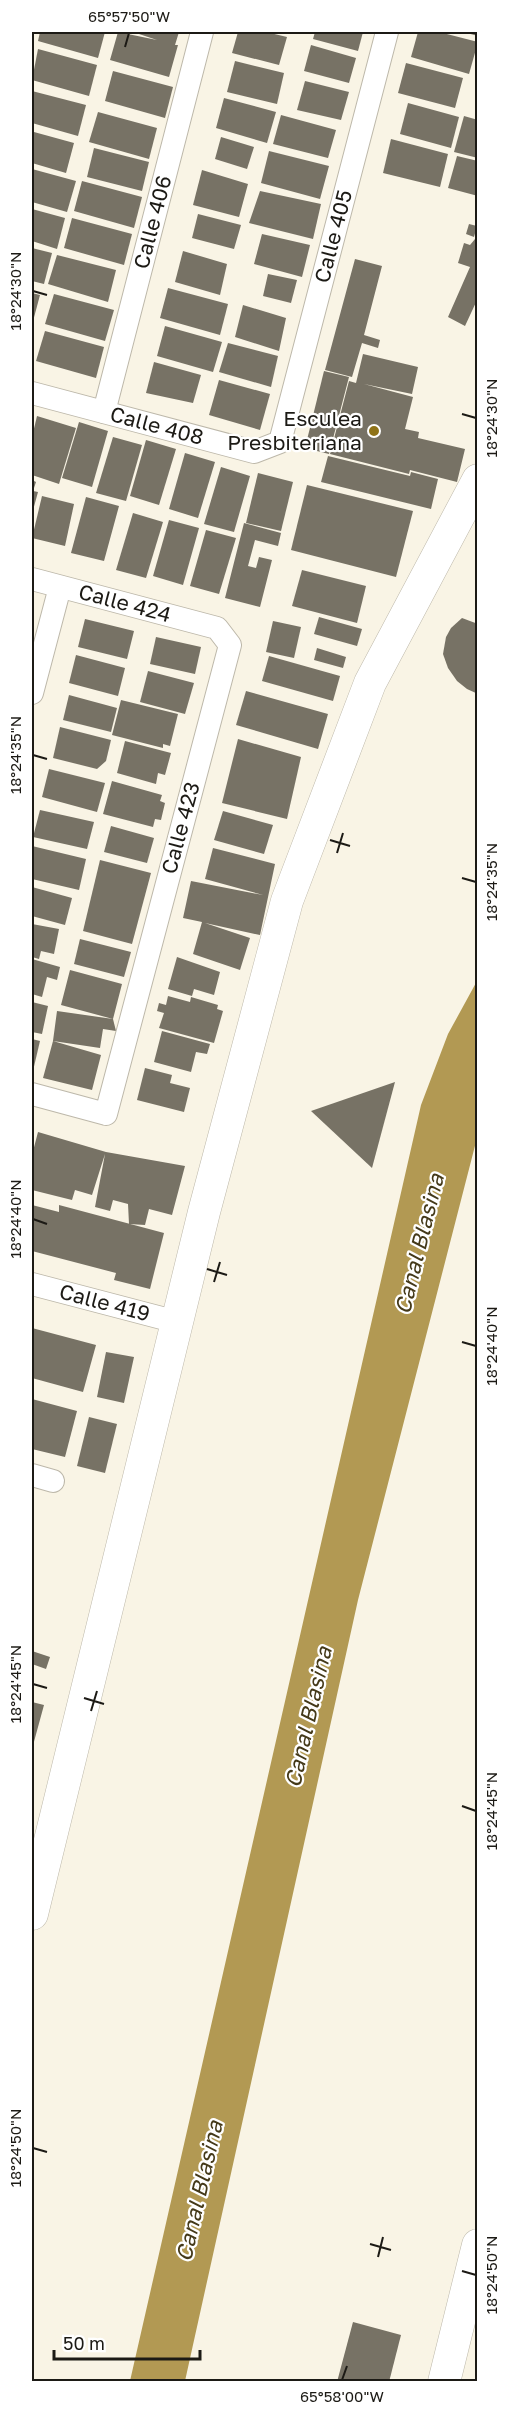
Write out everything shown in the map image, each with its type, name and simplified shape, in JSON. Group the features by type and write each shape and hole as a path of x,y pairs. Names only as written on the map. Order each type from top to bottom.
{"street":[{"name":"Calle 406","path":"104,412 202,32"},
{"name":"Calle 405","path":"280,442 387,32"},
{"name":"Calle 408","path":"32,393 254,452 280,442"},
{"path":"32,1914 177,1322 287,900 370,683 477,480"},
{"name":"Calle 424","path":"32,579 217,628"},
{"path":"32,693 60,587"},
{"name":"Calle 423","path":"32,1094 106,1114 230,645 217,628"},
{"name":"Calle 419","path":"32,1284 177,1322"},
{"path":"444,2382 477,2245"}],"water":[{"name":"Canal Blasina","path":"477,981 477,1138 358,1600 185,2381 130,2381 421,1105 448,1034"}],"building":[{"path":"40,32 105,32 98,58 38,41"},
{"path":"118,32 157,40 133,32 179,32 175,45 178,45 169,77 110,60"},
{"path":"238,32 266,32 287,37 279,65 232,53"},
{"path":"315,32 363,32 358,51 313,39"},
{"path":"418,32 439,32 478,42 469,74 411,57"},
{"path":"463,32 478,32 478,36"},
{"path":"311,45 356,58 349,83 304,71"},
{"path":"38,49 97,65 89,96 32,80"},
{"path":"235,61 284,73 277,104 227,92"},
{"path":"406,63 463,78 455,108 398,93"},
{"path":"113,71 173,87 165,118 105,101"},
{"path":"305,81 349,92 341,120 297,110"},
{"path":"32,91 86,105 78,136 32,123"},
{"path":"224,98 276,112 267,143 216,128"},
{"path":"408,103 459,117 451,148 400,134"},
{"path":"98,112 157,128 149,159 89,142"},
{"path":"281,115 336,130 328,158 273,144"},
{"path":"464,116 478,120 478,158 454,152"},
{"path":"34,132 74,143 66,173 32,163"},
{"path":"221,137 254,147 247,169 215,159"},
{"path":"391,139 448,154 440,187 383,173"},
{"path":"94,148 149,162 142,191 87,177"},
{"path":"269,151 329,166 320,199 261,183"},
{"path":"457,156 478,161 478,196 448,188"},
{"path":"32,169 76,181 67,212 32,202"},
{"path":"202,170 248,184 239,217 193,205"},
{"path":"82,181 142,197 134,228 74,211"},
{"path":"260,191 321,204 313,239 249,223"},
{"path":"32,209 65,218 57,249 32,241"},
{"path":"198,214 241,225 234,249 192,238"},
{"path":"72,218 132,234 124,265 64,248"},
{"path":"469,224 477,226 474,237 466,234"},
{"path":"262,234 310,245 302,277 254,264"},
{"path":"475,239 478,240 478,298 465,326 448,317 470,267 458,263 464,243 470,245"},
{"path":"32,248 52,253 44,284 32,281"},
{"path":"183,251 227,264 220,295 175,282"},
{"path":"57,255 116,270 108,302 48,284"},
{"path":"355,259 382,266 364,335 380,340 378,348 362,343 352,377 325,370"},
{"path":"268,274 297,280 291,303 263,296"},
{"path":"168,288 228,304 220,335 160,318"},
{"path":"32,293 40,295 32,325"},
{"path":"54,294 114,310 105,341 45,324"},
{"path":"243,305 286,318 279,351 235,337"},
{"path":"165,326 222,342 213,372 157,356"},
{"path":"45,331 104,347 96,378 36,361"},
{"path":"228,343 278,356 271,387 219,372"},
{"name":"Esculea Presbiteriana","path":"363,354 418,367 412,394 364,384 413,397 405,429 419,432 418,438 465,449 457,482 410,470 409,474 330,454 349,381 356,383"},
{"path":"154,362 201,375 193,403 146,393"},
{"path":"324,371 349,377 329,454 305,448"},
{"path":"219,380 270,394 260,430 209,415"},
{"path":"37,416 76,428 59,484 32,475 32,437"},
{"path":"79,422 108,431 92,487 62,478"},
{"path":"113,437 142,445 126,501 96,493"},
{"path":"146,440 176,449 159,505 130,496"},
{"path":"185,453 215,462 198,518 169,509"},
{"path":"328,456 410,476 411,472 438,479 431,509 321,482"},
{"path":"221,467 250,476 234,532 204,524"},
{"path":"258,473 293,482 281,531 246,523"},
{"path":"32,480 36,482 33,491 38,492 32,514"},
{"path":"307,485 413,511 396,577 291,550"},
{"path":"42,496 74,504 65,546 32,538"},
{"path":"86,497 119,506 104,561 71,553"},
{"path":"133,513 163,522 146,578 116,570"},
{"path":"169,520 199,528 183,585 153,576"},
{"path":"244,523 281,533 278,546 255,540 248,566 256,568 259,557 272,560 260,607 225,598"},
{"path":"206,530 236,538 219,594 190,586"},
{"path":"302,570 366,586 357,623 292,606"},
{"path":"319,617 362,629 357,646 314,634"},
{"path":"462,618 478,624 478,694 457,681 448,668 443,654 446,637 451,628"},
{"path":"85,619 134,631 127,659 78,647"},
{"path":"273,621 301,627 294,658 266,652"},
{"path":"156,637 201,647 195,674 150,664"},
{"path":"317,648 346,657 343,668 314,660"},
{"path":"76,655 125,668 118,696 69,683"},
{"path":"269,656 340,676 333,701 262,681"},
{"path":"148,671 194,683 185,714 140,702"},
{"path":"246,691 328,714 318,749 236,725"},
{"path":"69,695 117,708 111,732 63,720"},
{"path":"121,700 178,714 170,746 163,744 163,748 112,735"},
{"path":"60,727 111,740 106,761 97,769 53,758"},
{"path":"238,739 301,757 287,819 222,803"},
{"path":"125,741 171,753 165,775 158,773 156,784 117,773"},
{"path":"49,769 105,783 97,812 42,797"},
{"path":"112,781 162,795 160,801 165,803 161,820 155,819 153,827 103,814"},
{"path":"40,810 94,822 87,849 33,837"},
{"path":"223,811 273,825 264,854 214,840"},
{"path":"111,826 154,838 147,863 104,852"},
{"path":"32,846 86,859 79,890 32,879"},
{"path":"213,848 275,864 260,935 205,923 250,938 240,970 193,954 202,922 183,918 191,881 263,895 205,879"},
{"path":"100,860 151,873 132,944 83,931"},
{"path":"32,887 72,898 65,925 32,916"},
{"path":"32,924 59,929 54,954 41,951 39,959 32,957"},
{"path":"80,939 131,952 124,977 74,964"},
{"path":"177,957 220,972 214,995 194,989 192,996 168,989"},
{"path":"32,959 60,967 57,980 47,977 42,997 32,994"},
{"path":"70,970 122,984 113,1019 61,1005"},
{"path":"168,996 190,1002 191,997 218,1005 217,1009 223,1011 214,1043 159,1028 164,1013 157,1011 159,1003 166,1005"},
{"path":"32,1002 48,1006 42,1034 32,1032"},
{"path":"57,1011 113,1019 116,1031 103,1029 100,1048 53,1041"},
{"path":"162,1031 210,1044 207,1054 196,1052 191,1072 154,1062"},
{"path":"32,1039 40,1041 32,1075"},
{"path":"53,1041 101,1055 92,1090 43,1078"},
{"path":"145,1068 172,1075 170,1083 190,1088 184,1112 137,1100"},
{"path":"395,1082 372,1168 311,1111"},
{"path":"38,1132 106,1152 185,1166 172,1215 149,1209 145,1225 129,1224 128,1204 113,1200 110,1211 95,1207 105,1154 92,1195 75,1190 72,1200 32,1190 32,1155"},
{"path":"32,1205 59,1212 59,1205 164,1233 150,1289 114,1280 116,1273 32,1251"},
{"path":"32,1328 96,1345 83,1392 32,1378"},
{"path":"106,1352 134,1357 124,1403 97,1397"},
{"path":"32,1399 77,1411 65,1457 32,1449"},
{"path":"89,1417 117,1424 105,1473 77,1466"},
{"path":"32,1651 50,1657 46,1669 32,1664"},
{"path":"32,1702 44,1705 32,1749"},
{"path":"353,2322 401,2335 389,2382 337,2382"}],"place":[{"name":"Esculea Presbiteriana","path":"374,431"}]}
